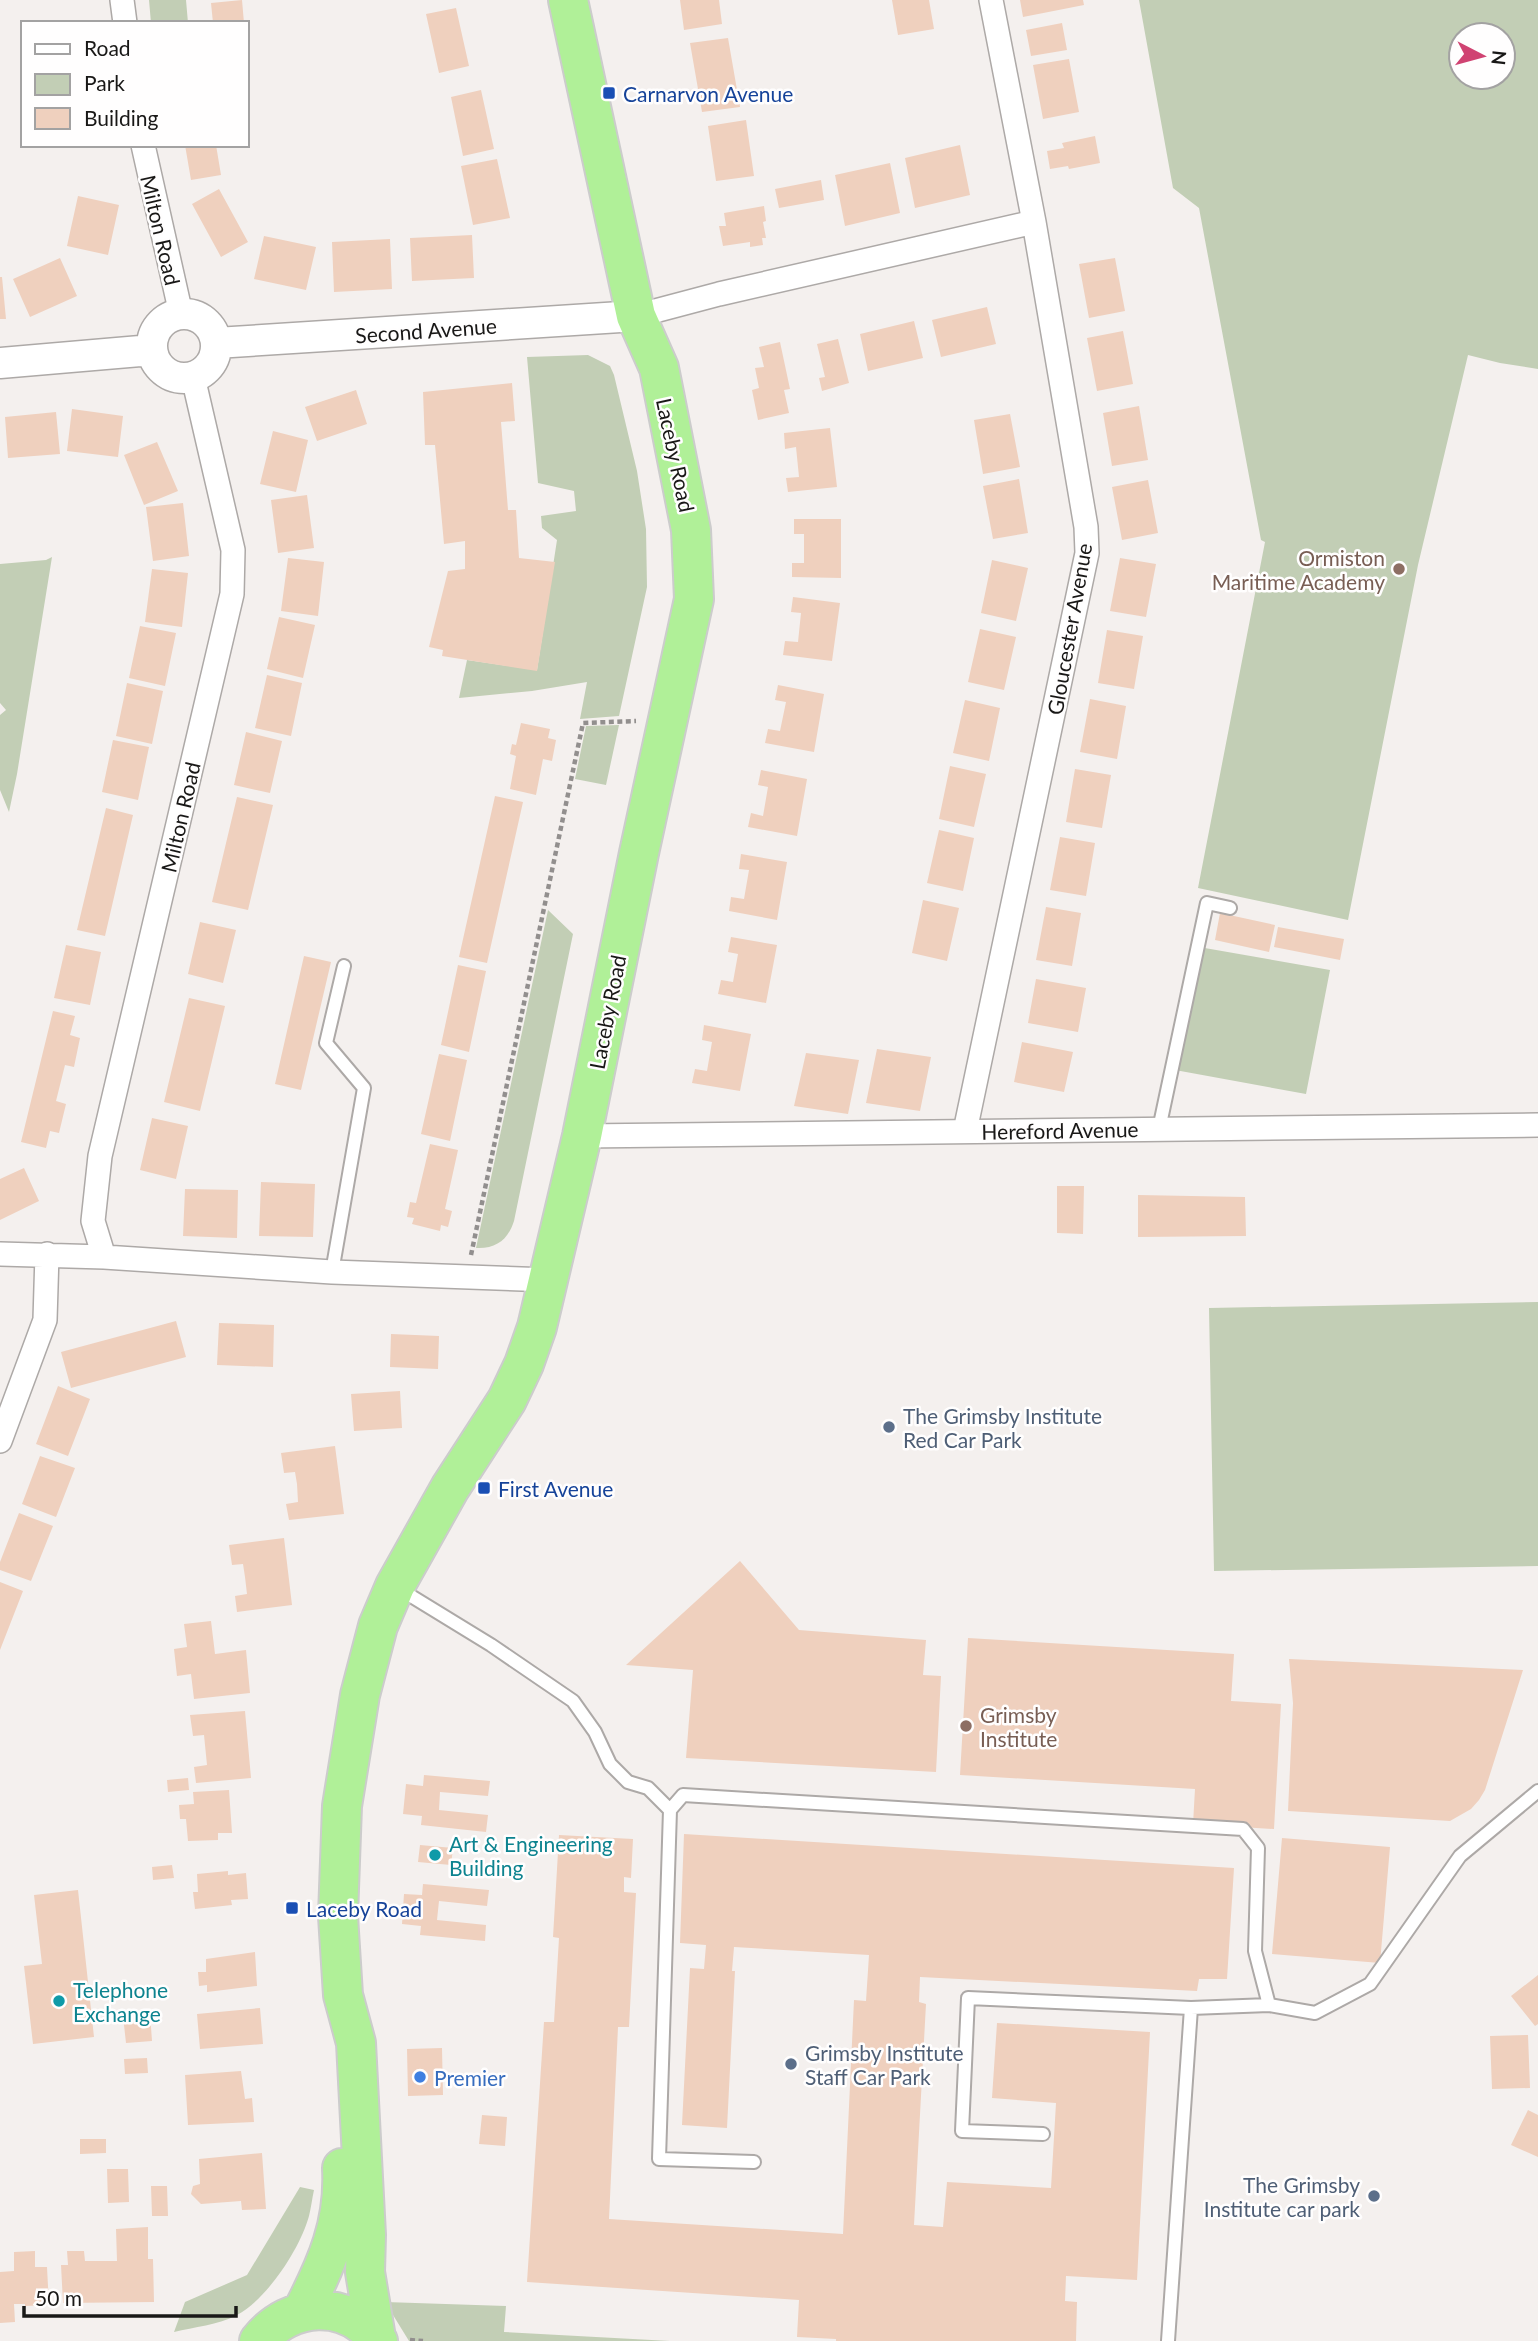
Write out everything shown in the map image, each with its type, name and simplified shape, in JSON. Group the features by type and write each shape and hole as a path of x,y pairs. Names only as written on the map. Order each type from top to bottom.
{"highway":[{"name":"Laceby Road","path":"377,2339 365,2272 366,2235 356,2043 343,1995 338,1916 342,1806 360,1695 378,1626 395,1586 450,1488 507,1400 537,1327 582,1136 636,865 694,599 691,530 659,368 636,316 568,0"},
{"name":"Laceby Road","path":"302,2312 321,2276 334,2241 343,2190 334,2056 343,1995"},
{"path":"259,2341 277,2323 302,2312 318,2310 350,2317 377,2339"}],"street":[{"path":"122,0 125,21"},
{"name":"Gloucester Avenue","path":"965,1131 1087,552 1086,527 1034,222 991,0"},
{"name":"Milton Road","path":"143,147 181,314"},
{"path":"636,316 719,294 1034,222"},
{"path":"181,314 192,315 204,321 211,329 216,343 211,364 203,372 181,378 160,368 152,350 152,338 158,327 166,319 181,314"},
{"name":"Second Avenue","path":"216,343 636,316"},
{"path":"0,363 152,350"},
{"name":"Milton Road","path":"104,1256 93,1221 100,1156 232,594 233,550 192,377"},
{"name":"Hereford Avenue","path":"582,1136 1538,1125"},
{"path":"0,1254 104,1256 332,1272 549,1280"},
{"path":"0,1441 45,1320 47,1254"}],"lane":[{"path":"1159,1129 1207,903 1230,908"},
{"path":"332,1272 364,1088 326,1043 344,966"},
{"path":"395,1586 573,1700 595,1732 610,1764 628,1782 648,1788 670,1810"},
{"path":"1043,2134 962,2131 968,1998 1191,2008 1269,2004 1315,2013 1370,1984 1460,1856 1538,1791"},
{"path":"754,2162 659,2159 670,1810 683,1795 1243,1829 1258,1848 1255,1951 1269,2004"},
{"path":"1168,2341 1191,2008"}],"path":[{"path":"467,1276 583,723 669,722"}],"green space":[{"path":"149,0 186,0 188,21 151,21"},
{"path":"1139,0 1538,0 1538,369 1468,355 1418,565 1348,920 1198,888 1265,542 1261,540 1199,208 1173,188"},
{"path":"588,355 610,366 614,375 637,471 646,529 647,587 619,716 580,719 587,682 532,691 459,698 467,660 537,670 557,540 542,528 541,516 576,511 574,491 538,483 527,357"},
{"path":"52,557 9,812 0,790 0,715 6,710 0,703 0,564 46,560"},
{"path":"619,725 606,785 575,779 586,726"},
{"path":"548,910 573,934 514,1221 500,1242 490,1247 476,1248"},
{"path":"1199,947 1330,970 1306,1094 1175,1070"},
{"path":"1538,1302 1538,1566 1214,1571 1209,1308"},
{"path":"300,2187 314,2190 309,2216 290,2258 271,2285 237,2315 174,2332 185,2302 247,2275"},
{"path":"385,2302 506,2306 504,2332 670,2341 409,2341"}],"building":[{"path":"242,0 244,21 213,21 211,3"},
{"path":"680,0 719,0 722,24 684,30"},
{"path":"892,0 929,0 934,29 898,35"},
{"path":"1020,0 1083,0 1084,5 1023,17"},
{"path":"456,8 469,66 439,73 426,14"},
{"path":"1062,23 1067,50 1031,56 1026,30"},
{"path":"728,38 740,107 702,112 690,43"},
{"path":"1069,59 1079,112 1043,119 1033,65"},
{"path":"481,90 494,149 463,156 451,97"},
{"path":"746,120 754,176 716,181 708,126"},
{"path":"1095,136 1100,163 1069,169 1068,166 1050,169 1047,151 1064,148 1062,143"},
{"path":"960,145 970,195 915,208 905,158"},
{"path":"185,147 216,147 221,175 191,180"},
{"path":"497,159 510,218 473,225 461,166"},
{"path":"890,163 900,213 845,226 835,175"},
{"path":"821,180 824,200 779,208 775,189"},
{"path":"219,189 248,242 221,257 192,204"},
{"path":"78,196 119,205 108,255 67,246"},
{"path":"764,206 766,238 762,238 763,245 750,247 750,242 723,246 719,226 726,226 724,213"},
{"path":"472,235 474,278 412,281 410,238"},
{"path":"264,236 316,247 306,290 254,279"},
{"path":"390,239 392,289 334,292 332,242"},
{"path":"60,258 77,296 30,317 13,279"},
{"path":"1115,258 1125,311 1089,318 1079,264"},
{"path":"2,277 6,319 0,319"},
{"path":"987,307 996,344 941,357 932,320"},
{"path":"914,321 923,358 868,371 860,334"},
{"path":"1123,331 1133,384 1097,391 1087,338"},
{"path":"838,339 849,383 822,391 819,378 825,377 817,344"},
{"path":"780,342 790,389 784,390 789,413 758,420 752,390 759,388 755,368 764,367 759,347"},
{"path":"512,383 515,421 501,422 508,510 516,510 519,558 555,562 537,671 442,656 443,650 429,647 448,571 465,569 465,541 444,544 435,445 425,445 423,392"},
{"path":"356,390 367,424 317,441 305,407"},
{"path":"1139,406 1148,460 1112,466 1103,413"},
{"path":"72,409 123,416 118,457 67,451"},
{"path":"56,412 60,454 8,458 5,417"},
{"path":"1010,414 1020,467 983,474 974,420"},
{"path":"830,428 837,487 788,492 786,478 799,477 796,447 785,449 784,433"},
{"path":"273,431 308,440 296,492 260,484"},
{"path":"157,442 178,491 144,505 124,455"},
{"path":"1019,479 1028,533 993,539 983,486"},
{"path":"1148,480 1158,533 1122,540 1112,487"},
{"path":"307,495 314,548 278,553 271,500"},
{"path":"183,503 189,556 153,561 146,507"},
{"path":"794,519 841,519 841,578 792,577 792,563 804,563 804,534 794,534"},
{"path":"288,558 324,562 318,616 281,611"},
{"path":"1120,558 1156,564 1146,617 1110,611"},
{"path":"992,560 1028,568 1016,621 981,613"},
{"path":"152,569 188,573 182,627 145,622"},
{"path":"793,597 840,603 832,661 783,655 785,641 798,642 801,613 791,612"},
{"path":"279,617 315,625 303,678 267,669"},
{"path":"140,626 176,633 165,686 129,678"},
{"path":"980,629 1016,637 1004,690 968,682"},
{"path":"1107,630 1143,636 1134,689 1098,683"},
{"path":"267,675 302,683 291,736 255,728"},
{"path":"127,683 163,691 152,744 116,736"},
{"path":"778,685 824,694 814,752 765,743 768,729 780,731 786,702 775,700"},
{"path":"1090,699 1126,706 1117,759 1080,752"},
{"path":"965,700 1000,708 989,761 953,753"},
{"path":"521,723 550,729 548,738 556,740 552,761 543,759 536,795 510,789 516,756 510,754 512,744 516,745"},
{"path":"246,732 282,741 270,793 234,785"},
{"path":"113,740 149,747 138,800 102,792"},
{"path":"950,766 986,774 974,827 939,819"},
{"path":"1075,769 1111,775 1102,828 1066,822"},
{"path":"761,770 807,779 797,836 748,827 751,813 763,816 768,787 758,785"},
{"path":"495,796 523,802 487,963 459,957"},
{"path":"237,797 273,805 248,910 212,902"},
{"path":"106,808 133,815 105,936 77,930"},
{"path":"939,830 974,838 963,891 927,883"},
{"path":"1060,837 1095,843 1086,896 1050,890"},
{"path":"741,854 787,862 777,920 729,911 731,897 744,899 749,870 739,869"},
{"path":"923,900 959,908 947,961 912,953"},
{"path":"1046,907 1081,913 1072,966 1036,960"},
{"path":"1220,913 1275,925 1269,952 1215,940"},
{"path":"200,922 236,930 223,983 188,974"},
{"path":"1278,927 1344,939 1340,960 1274,947"},
{"path":"731,937 777,945 766,1003 718,994 721,980 733,982 738,954 728,952"},
{"path":"66,945 101,952 90,1005 54,998"},
{"path":"304,956 331,962 301,1090 275,1084"},
{"path":"458,965 486,971 469,1052 441,1045"},
{"path":"1036,979 1086,988 1078,1032 1028,1023"},
{"path":"189,998 225,1006 200,1111 164,1102"},
{"path":"53,1011 75,1016 70,1035 80,1038 74,1067 65,1065 56,1101 66,1104 59,1133 50,1131 46,1148 21,1142"},
{"path":"704,1025 751,1034 740,1091 692,1083 695,1069 707,1071 712,1042 702,1040"},
{"path":"1022,1042 1073,1052 1064,1092 1014,1082"},
{"path":"877,1049 931,1057 920,1111 866,1103"},
{"path":"806,1053 859,1060 848,1114 794,1106"},
{"path":"439,1054 467,1060 450,1141 421,1134"},
{"path":"152,1118 188,1126 176,1179 140,1170"},
{"path":"430,1144 458,1150 445,1209 452,1211 448,1227 441,1225 440,1231 412,1224 414,1218 407,1217 410,1202 416,1203"},
{"path":"24,1168 39,1201 0,1220 0,1179"},
{"path":"261,1182 315,1184 313,1237 259,1236"},
{"path":"1057,1186 1084,1186 1083,1234 1057,1233"},
{"path":"185,1189 238,1190 237,1238 183,1236"},
{"path":"1138,1195 1245,1197 1246,1236 1138,1237"},
{"path":"176,1321 186,1357 71,1388 61,1352"},
{"path":"219,1323 274,1325 273,1367 217,1365"},
{"path":"391,1334 439,1336 438,1369 390,1367"},
{"path":"58,1386 90,1399 68,1456 36,1444"},
{"path":"400,1391 402,1428 354,1431 351,1394"},
{"path":"335,1446 344,1514 289,1520 286,1504 298,1502 297,1484 295,1472 284,1473 281,1453"},
{"path":"40,1456 75,1468 56,1517 22,1504"},
{"path":"19,1513 53,1526 31,1581 0,1570 0,1562"},
{"path":"284,1538 292,1605 237,1612 235,1596 247,1594 245,1577 243,1564 232,1565 229,1545"},
{"path":"740,1561 799,1630 926,1640 923,1675 941,1676 936,1772 686,1758 693,1670 626,1665"},
{"path":"0,1582 23,1591 0,1650"},
{"path":"211,1621 215,1654 246,1650 250,1693 194,1699 191,1674 177,1676 174,1649 187,1647 184,1624"},
{"path":"968,1638 1234,1654 1231,1701 1281,1704 1274,1829 1193,1824 1195,1789 960,1775"},
{"path":"1289,1659 1523,1670 1485,1790 1479,1800 1471,1809 1450,1821 1288,1811 1293,1703"},
{"path":"245,1711 251,1778 196,1783 194,1767 207,1765 204,1735 193,1736 190,1715"},
{"path":"424,1775 490,1781 488,1796 440,1792 439,1810 488,1815 486,1832 421,1825 422,1816 403,1814 406,1784 423,1786"},
{"path":"188,1778 189,1790 168,1792 167,1780"},
{"path":"229,1790 232,1833 218,1833 218,1840 188,1841 186,1819 180,1819 179,1805 194,1804 193,1792"},
{"path":"684,1834 1234,1868 1227,1979 1199,1979 1197,1991 920,1977 919,2002 926,2004 914,2225 943,2227 947,2182 1051,2188 1056,2103 992,2098 997,2023 1150,2032 1137,2280 1066,2276 1065,2301 1077,2302 1076,2341 836,2341 797,2337 799,2300 527,2282 544,2022 554,2022 559,1938 553,1937 559,1835 633,1839 631,1878 624,1877 624,1892 636,1893 629,2027 618,2027 609,2219 843,2234 854,2000 866,2001 869,1955 734,1947 727,2128 682,2125 690,1968 704,1969 706,1945 680,1943"},
{"path":"1282,1838 1390,1847 1380,1963 1272,1954"},
{"name":"Art & Engineering Building","path":"420,1845 453,1848 451,1865 418,1862"},
{"path":"172,1865 174,1878 153,1880 152,1867"},
{"path":"228,1871 228,1875 246,1873 248,1899 231,1900 232,1905 195,1909 193,1892 198,1892 197,1874"},
{"path":"423,1884 489,1890 487,1906 439,1901 437,1920 486,1925 485,1941 420,1935 421,1926 402,1924 404,1894 422,1895"},
{"name":"Telephone Exchange","path":"78,1890 94,2037 33,2044 24,1966 42,1964 34,1895"},
{"path":"255,1952 257,1986 207,1992 207,1985 199,1986 198,1972 206,1972 206,1959"},
{"path":"1538,1975 1538,2024 1535,2026 1511,1996"},
{"path":"260,2008 263,2044 200,2049 197,2014"},
{"path":"150,2013 152,2041 126,2043 123,2016"},
{"path":"1528,2035 1530,2088 1492,2089 1490,2036"},
{"path":"442,2048 443,2095 408,2096 407,2049"},
{"path":"147,2058 148,2073 125,2074 124,2059"},
{"path":"241,2071 245,2099 252,2098 254,2122 188,2125 185,2075"},
{"path":"1528,2110 1538,2115 1538,2157 1511,2145"},
{"path":"482,2115 507,2117 505,2146 479,2144"},
{"path":"80,2139 106,2139 106,2153 80,2154"},
{"path":"262,2153 266,2209 242,2210 241,2201 201,2204 191,2194 193,2186 200,2184 199,2159"},
{"path":"107,2169 128,2169 129,2202 108,2203"},
{"path":"151,2186 167,2186 168,2216 152,2216"},
{"path":"148,2227 148,2259 153,2259 154,2302 63,2303 61,2265 68,2265 67,2251 84,2251 85,2261 117,2261 116,2229"},
{"path":"35,2251 35,2267 47,2267 49,2305 14,2304 15,2322 0,2323 0,2272 14,2271 14,2252"}],"place":[{"name":"Carnarvon Avenue","path":"609,93"},
{"name":"Ormiston Maritime Academy","path":"1399,569"},
{"name":"The Grimsby Institute Red Car Park","path":"889,1427"},
{"name":"First Avenue","path":"484,1488"},
{"name":"Grimsby Institute","path":"966,1726"},
{"name":"Art & Engineering Building","path":"435,1855"},
{"name":"Laceby Road","path":"292,1908"},
{"name":"Telephone Exchange","path":"59,2001"},
{"name":"Grimsby Institute Staff Car Park","path":"791,2064"},
{"name":"Premier","path":"420,2077"},
{"name":"The Grimsby Institute car park","path":"1374,2196"}]}
